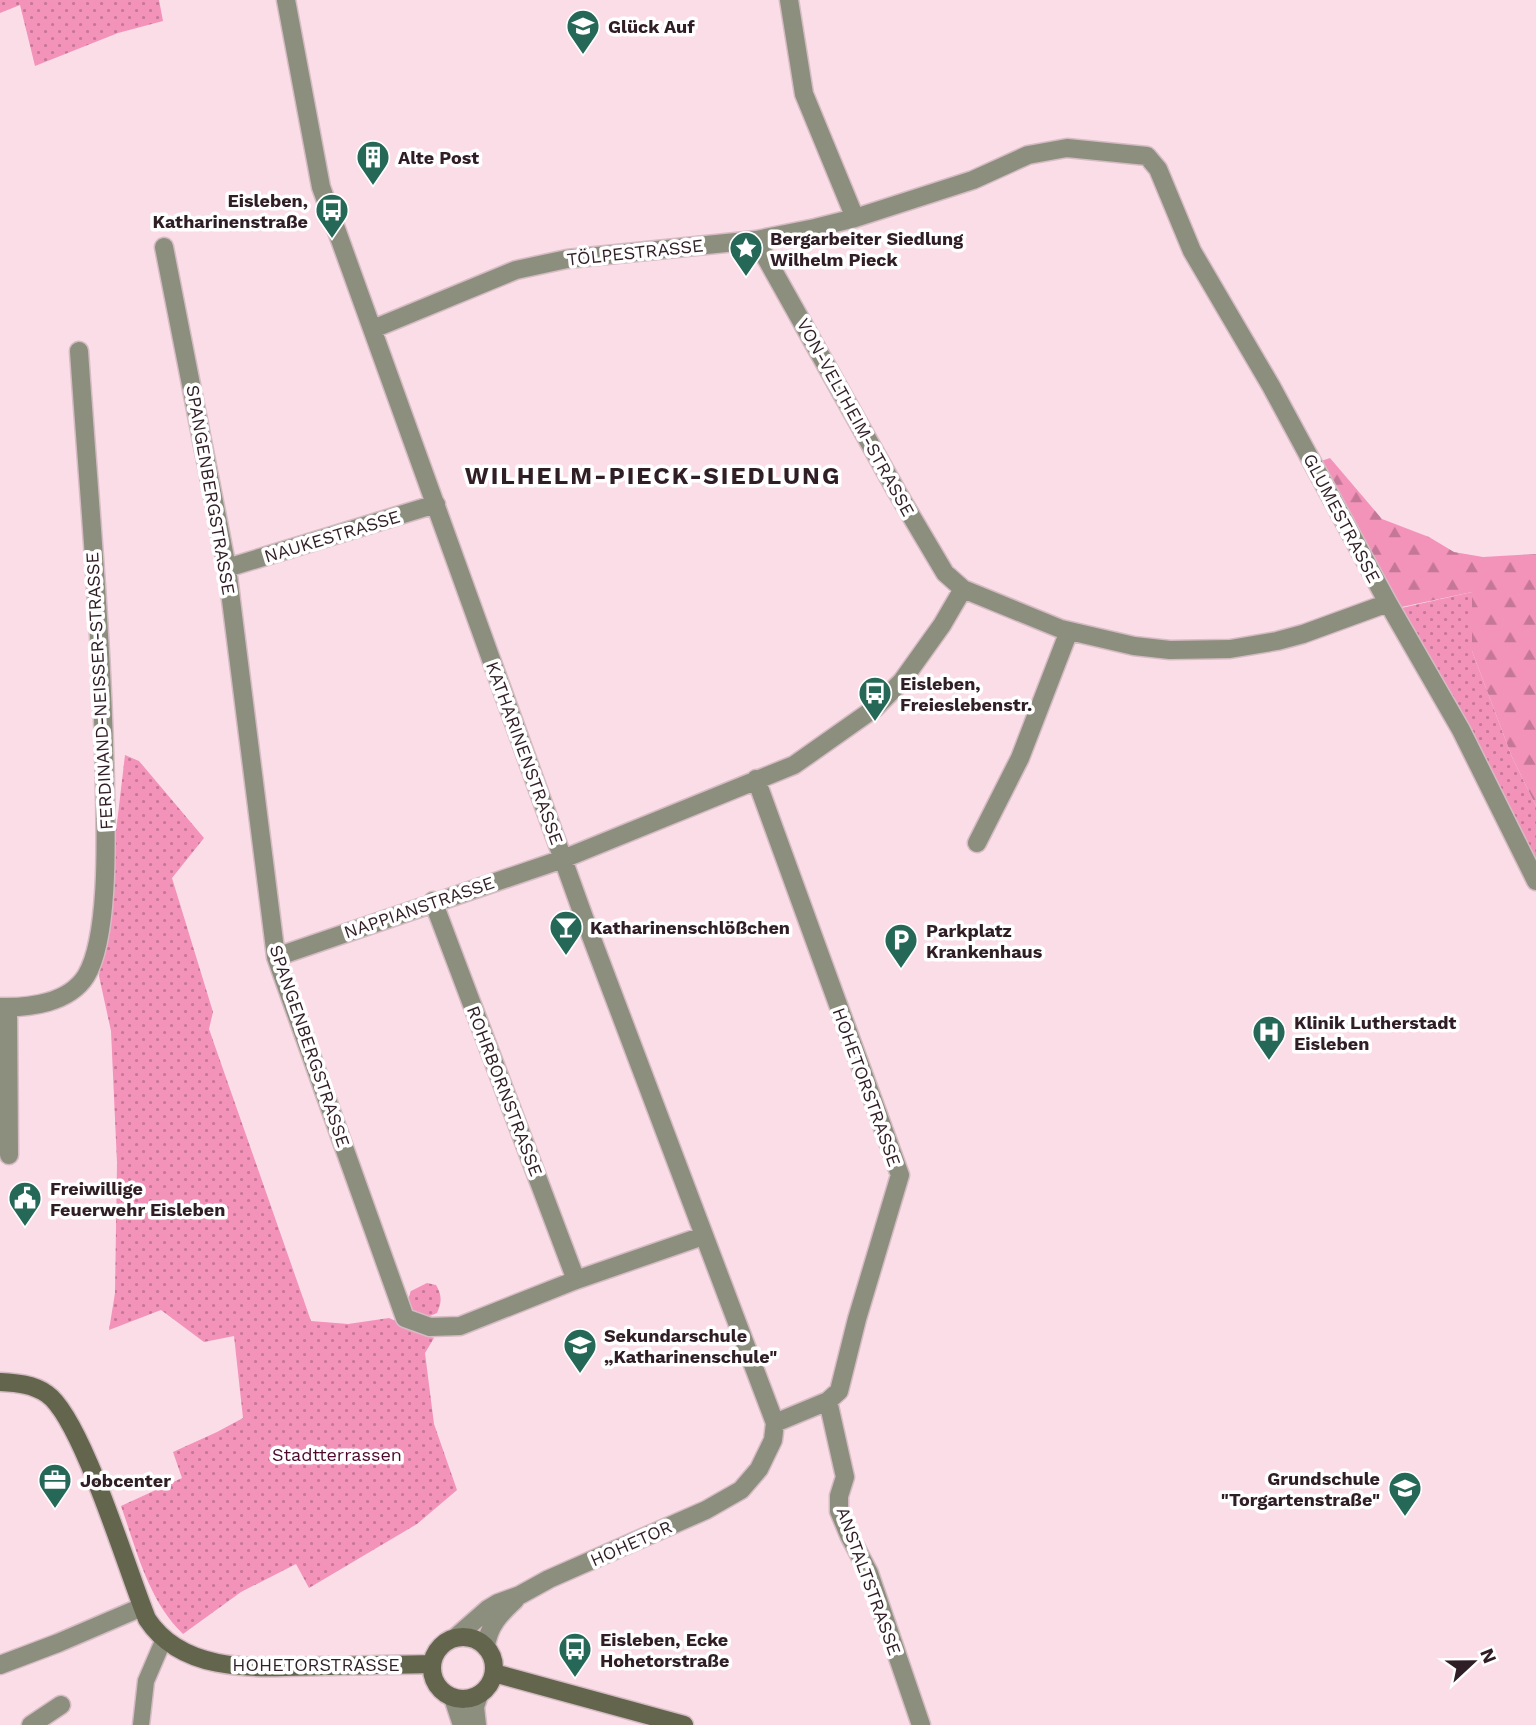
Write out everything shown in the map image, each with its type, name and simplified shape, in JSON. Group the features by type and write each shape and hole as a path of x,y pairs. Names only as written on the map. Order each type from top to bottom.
{"main road":[{"path":"0,1382 38,1388 53,1399 66,1415 96,1485 142,1607 150,1624 164,1639"},
{"path":"456,1637 472,1638 486,1647 493,1659 494,1673 489,1686 479,1696 466,1700 445,1694 434,1681 432,1664 437,1650 456,1637"},
{"name":"HOHETORSTRASSE","path":"164,1639 180,1651 195,1657 243,1667 432,1664"},
{"path":"494,1673 684,1725"}],"street":[{"name":"KATHARINENSTRASSE","path":"286,0 321,187 563,859 775,1423"},
{"path":"789,0 804,94 855,218"},
{"name":"TÖLPESTRASSE","path":"373,330 516,270 567,259 756,240 855,218 972,180 1028,155 1067,148 1147,156"},
{"name":"GLUMESTRASSE","path":"1147,156 1158,169 1192,251 1271,386 1388,603 1461,730 1536,881"},
{"name":"VON-VELTHEIM-STRASSE","path":"756,240 945,573 963,589"},
{"name":"SPANGENBERGSTRASSE","path":"164,247 227,568 276,957 405,1318 430,1327 460,1326 576,1280 703,1236"},
{"name":"FERDINAND-NEISSER-STRASSE","path":"4,1007 47,1001 71,993 92,964 101,924 107,851 104,700 79,351"},
{"name":"NAUKESTRASSE","path":"227,568 436,504"},
{"path":"963,589 1069,631 1134,646 1170,650 1230,649 1303,634 1388,603"},
{"name":"NAPPIANSTRASSE","path":"276,957 433,901 563,859 794,765 875,708 902,681 942,625 963,589"},
{"path":"977,843 1020,758 1069,631"},
{"name":"HOHETORSTRASSE","path":"756,779 900,1175 857,1319 839,1391 828,1401"},
{"name":"ROHRBORNSTRASSE","path":"433,901 576,1280"},
{"path":"4,1007 9,1155"},
{"path":"775,1423 828,1401"},
{"name":"ANSTALTSTRASSE","path":"828,1401 845,1477 839,1496 839,1511 869,1573 921,1725"},
{"name":"HOHETOR","path":"456,1637 488,1609 706,1510 741,1490 759,1469 773,1440 775,1423"},
{"name":"HOHETOR","path":"486,1647 492,1624 520,1595"},
{"path":"0,1665 142,1607"},
{"path":"141,1725 146,1681 164,1639"},
{"path":"477,1725 475,1707 479,1696"},
{"path":"453,1698 462,1725"},
{"path":"31,1725 61,1705"}],"green space":[{"path":"0,0 159,0 163,21 118,33 35,66 20,5 0,13"},
{"path":"1330,458 1382,519 1429,537 1454,552 1483,557 1536,554 1536,806 1512,757 1472,651 1472,592 1397,608 1318,462"},
{"path":"1472,592 1472,651 1512,757 1536,806 1536,864 1397,609"},
{"name":"Stadtterrassen","path":"125,755 139,761 204,838 172,878 213,1012 209,1029 311,1321 348,1324 389,1318 434,1338 425,1353 434,1424 457,1490 417,1524 309,1588 296,1564 241,1592 183,1634 171,1621 152,1590 121,1506 182,1478 173,1452 243,1418 234,1336 204,1342 161,1310 109,1330 115,1293 117,1163 111,1031 99,976"},
{"path":"427,1283 436,1285 440,1302 437,1313 425,1318 411,1312 407,1302 411,1291"}],"place":[{"name":"Glück Auf","path":"583,56"},
{"name":"Alte Post","path":"373,187"},
{"name":"Eisleben, Katharinenstraße","path":"332,240"},
{"name":"Bergarbeiter Siedlung Wilhelm Pieck","path":"746,278"},
{"name":"Eisleben, Freieslebenstr.","path":"875,723"},
{"name":"Katharinenschlößchen","path":"566,957"},
{"name":"Parkplatz Krankenhaus","path":"901,970"},
{"name":"Klinik Lutherstadt Eisleben","path":"1269,1062"},
{"name":"Freiwillige Feuerwehr Eisleben","path":"25,1228"},
{"name":"Sekundarschule „Katharinenschule\"","path":"580,1375"},
{"name":"Jobcenter","path":"55,1510"},
{"name":"Grundschule \"Torgartenstraße\"","path":"1405,1518"},
{"name":"Eisleben, Ecke Hohetorstraße","path":"575,1679"}],"district":[{"name":"WILHELM-PIECK-SIEDLUNG","path":"653,476"}]}
